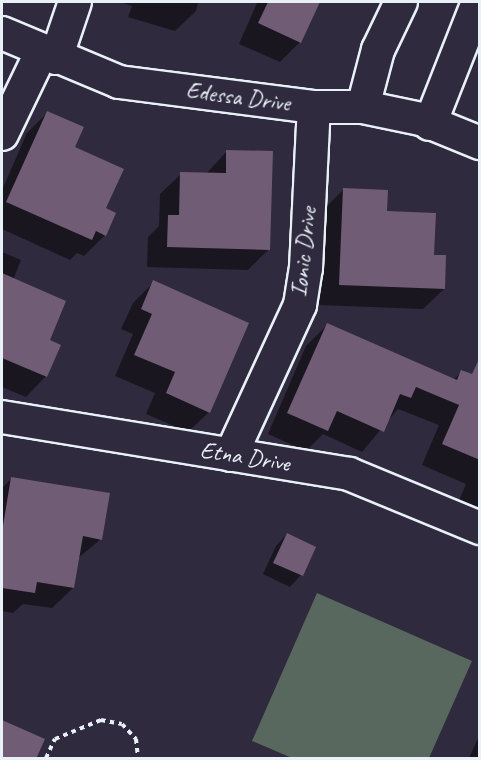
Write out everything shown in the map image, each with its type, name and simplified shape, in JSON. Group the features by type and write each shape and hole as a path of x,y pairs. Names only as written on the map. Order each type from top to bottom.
{"street":[{"path":"2,134 49,55 75,2"},
{"path":"363,107 378,50 401,2"},
{"path":"430,123 478,2"},
{"name":"Edessa Drive","path":"2,33 49,55 119,82 314,107 363,107 430,123 480,143"},
{"name":"Ionic Drive","path":"231,454 300,305 306,268 314,107"},
{"name":"Etna Drive","path":"2,417 349,474 480,528"}],"path":[{"path":"46,759 55,739 101,720 122,723 136,739 138,759"}],"green space":[{"path":"317,593 472,661 429,758 292,758 252,741"}],"building":[{"path":"268,2 320,2 301,43 258,23"},
{"path":"47,111 84,127 75,147 124,169 106,208 116,213 106,236 96,231 92,240 6,202"},
{"path":"226,150 273,151 270,250 167,247 168,215 179,215 180,172 226,173"},
{"path":"343,188 388,190 387,211 436,213 434,255 446,255 445,289 339,285"},
{"path":"2,273 66,301 50,340 61,345 47,377 2,358"},
{"path":"153,280 249,323 210,413 166,393 175,372 134,355 152,314 141,309"},
{"path":"327,323 457,380 461,370 472,374 480,357 480,460 442,444 459,405 416,387 411,398 400,394 384,432 337,411 328,431 287,413"},
{"path":"11,477 110,493 102,540 83,536 74,588 37,582 35,593 2,588 2,532"},
{"path":"287,533 316,547 303,576 273,563"},
{"path":"2,720 45,739 36,759 2,759"}]}
